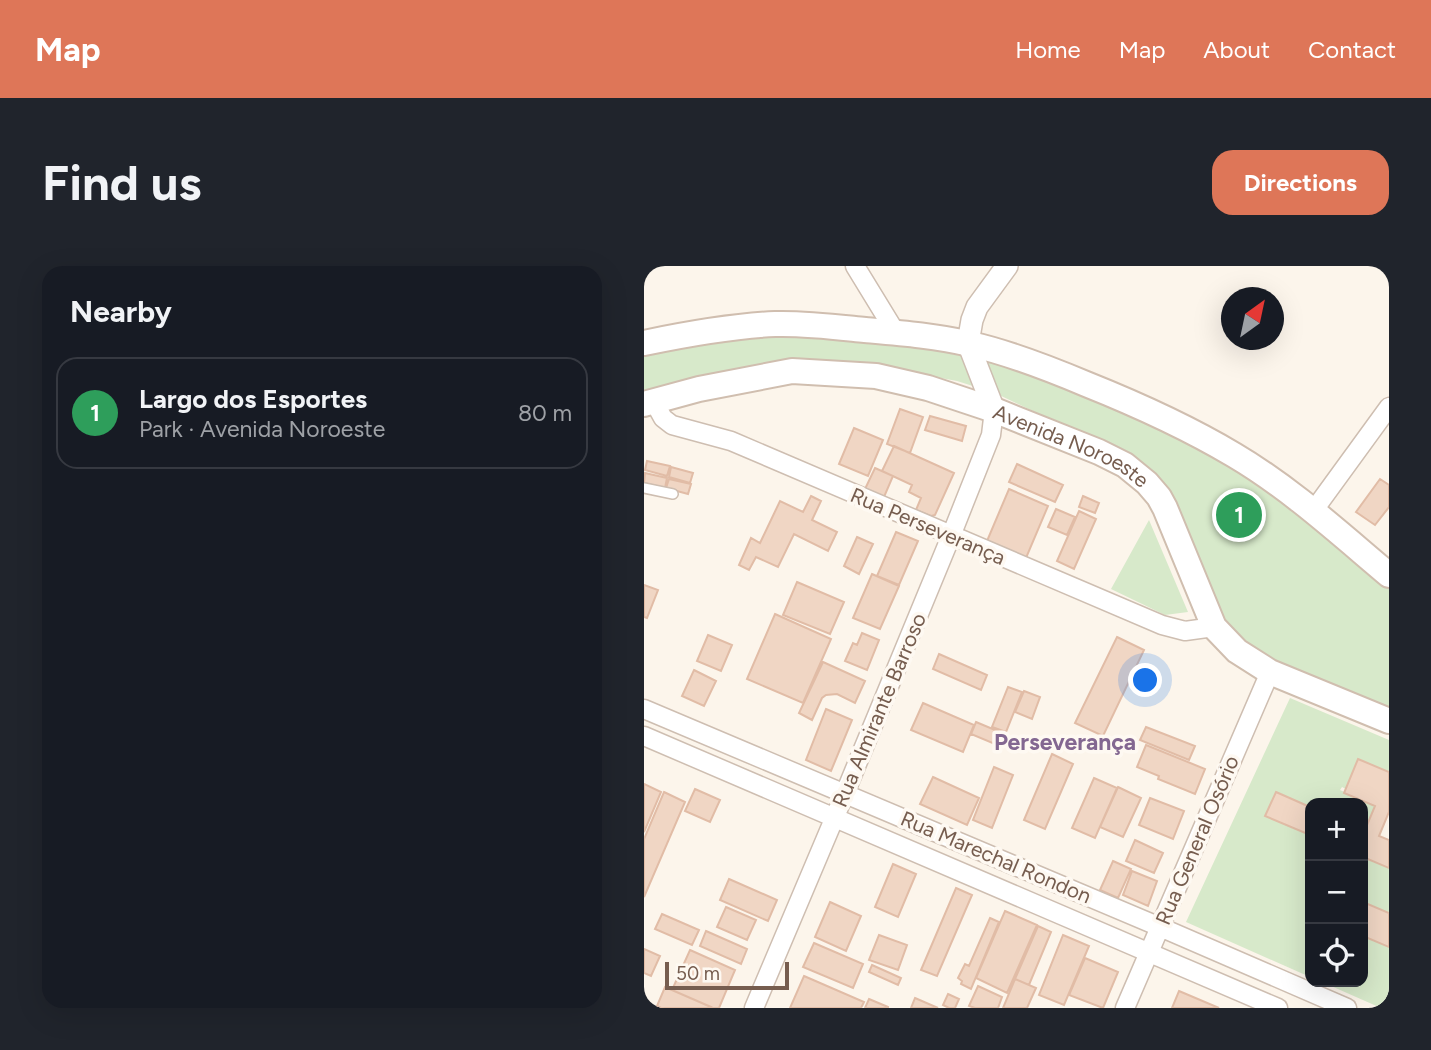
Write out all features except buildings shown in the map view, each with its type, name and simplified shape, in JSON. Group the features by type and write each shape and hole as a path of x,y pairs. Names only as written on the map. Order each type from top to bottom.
{"main road":[{"path":"644,343 693,333 776,324 896,333 968,343 1003,353 1132,403 1235,456 1314,510 1389,575"},
{"name":"Avenida Noroeste","path":"648,402 792,371 876,376 928,388 994,410 1099,452 1125,465 1159,497 1214,627 1237,652 1270,672 1389,721"}],"street":[{"path":"855,266 896,333"},
{"path":"994,410 968,343 971,320 977,307 1007,266"},
{"name":"Rua Perseverança","path":"648,402 672,425 731,441 1162,625 1185,631 1214,627"},
{"path":"1314,510 1389,407"},
{"name":"Rua Almirante Barroso","path":"754,1008 951,536 990,435 994,410"},
{"name":"Rua General Osório","path":"1125,1008 1270,672"},
{"name":"Rua Marechal Rondon","path":"644,709 1347,1008"},
{"name":"Rua Marechal Rondon","path":"644,736 1278,1008"}],"lane":[{"path":"644,488 673,494"}],"green space":[{"path":"774,334 898,343 1007,367 1130,412 1228,465 1312,524 1389,589 1389,710 1288,667 1245,642 1221,617 1131,459 1099,439 995,393 957,381 925,375 644,392 644,353"},
{"path":"1149,520 1188,612 1165,615 1111,589"},
{"path":"1290,698 1389,740 1389,772 1358,759 1346,789 1342,787 1340,790 1358,798 1305,798 1305,805 1276,792 1266,816 1305,833 1305,975 1186,922"},
{"path":"1368,803 1375,806 1368,823"},
{"path":"1368,859 1389,868 1389,1008 1381,1008 1333,987 1368,987 1368,938 1388,946 1368,937"}],"place":[{"name":"Largo dos Esportes","path":"1239,515"}],"district":[{"name":"Perseverança","path":"1065,742"}]}
